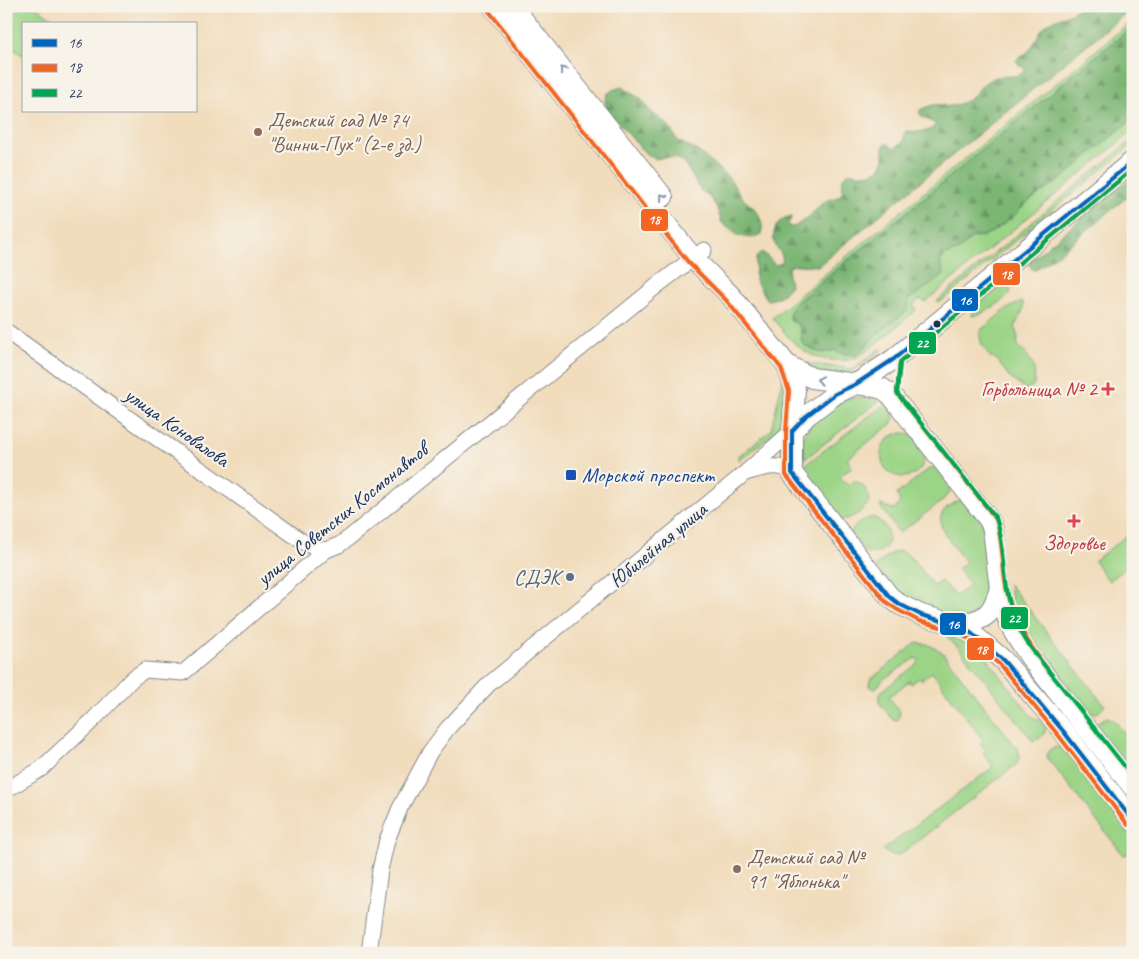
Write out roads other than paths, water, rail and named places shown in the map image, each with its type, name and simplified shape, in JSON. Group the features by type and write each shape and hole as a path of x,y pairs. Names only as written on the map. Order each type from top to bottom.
{"main road":[{"path":"493,6 698,254"},
{"path":"512,6 722,286 787,365 812,378 883,389 891,395 990,521 993,530 1000,588 1008,619 1030,657 1133,787"},
{"name":"Юбилейная улица","path":"792,431 805,417 835,394 856,384 894,359 1133,161"},
{"path":"891,395 894,359"},
{"path":"787,365 795,390 792,431 792,473 889,596 899,604 921,615 957,625 971,633 1014,671 1133,821"},
{"path":"957,625 983,618 995,604 1000,588"},
{"path":"1014,671 1015,664 1022,658 1030,657"}],"street":[{"name":"улица Советских Космонавтов","path":"6,790 41,769 93,720 133,678 145,670 183,673 326,550 339,545 350,537 698,254"},
{"name":"улица Коновалова","path":"6,332 303,542 318,549 326,550"},
{"name":"Юбилейная улица","path":"369,953 380,870 387,840 400,808 430,752 447,729 489,684 745,473 792,431"},
{"path":"745,473 768,466 786,468 792,473"}],"place":[{"name":"Детский сад № 74 \"Винни-Пух\" (2-е зд.)","path":"258,132"},
{"name":"Горбольница № 2","path":"1108,389"},
{"name":"Морской проспект","path":"571,475"},
{"name":"Здоровье","path":"1074,521"},
{"name":"СДЭК","path":"570,577"},
{"name":"Детский сад № 91 \"Яблонька\"","path":"737,869"}]}
